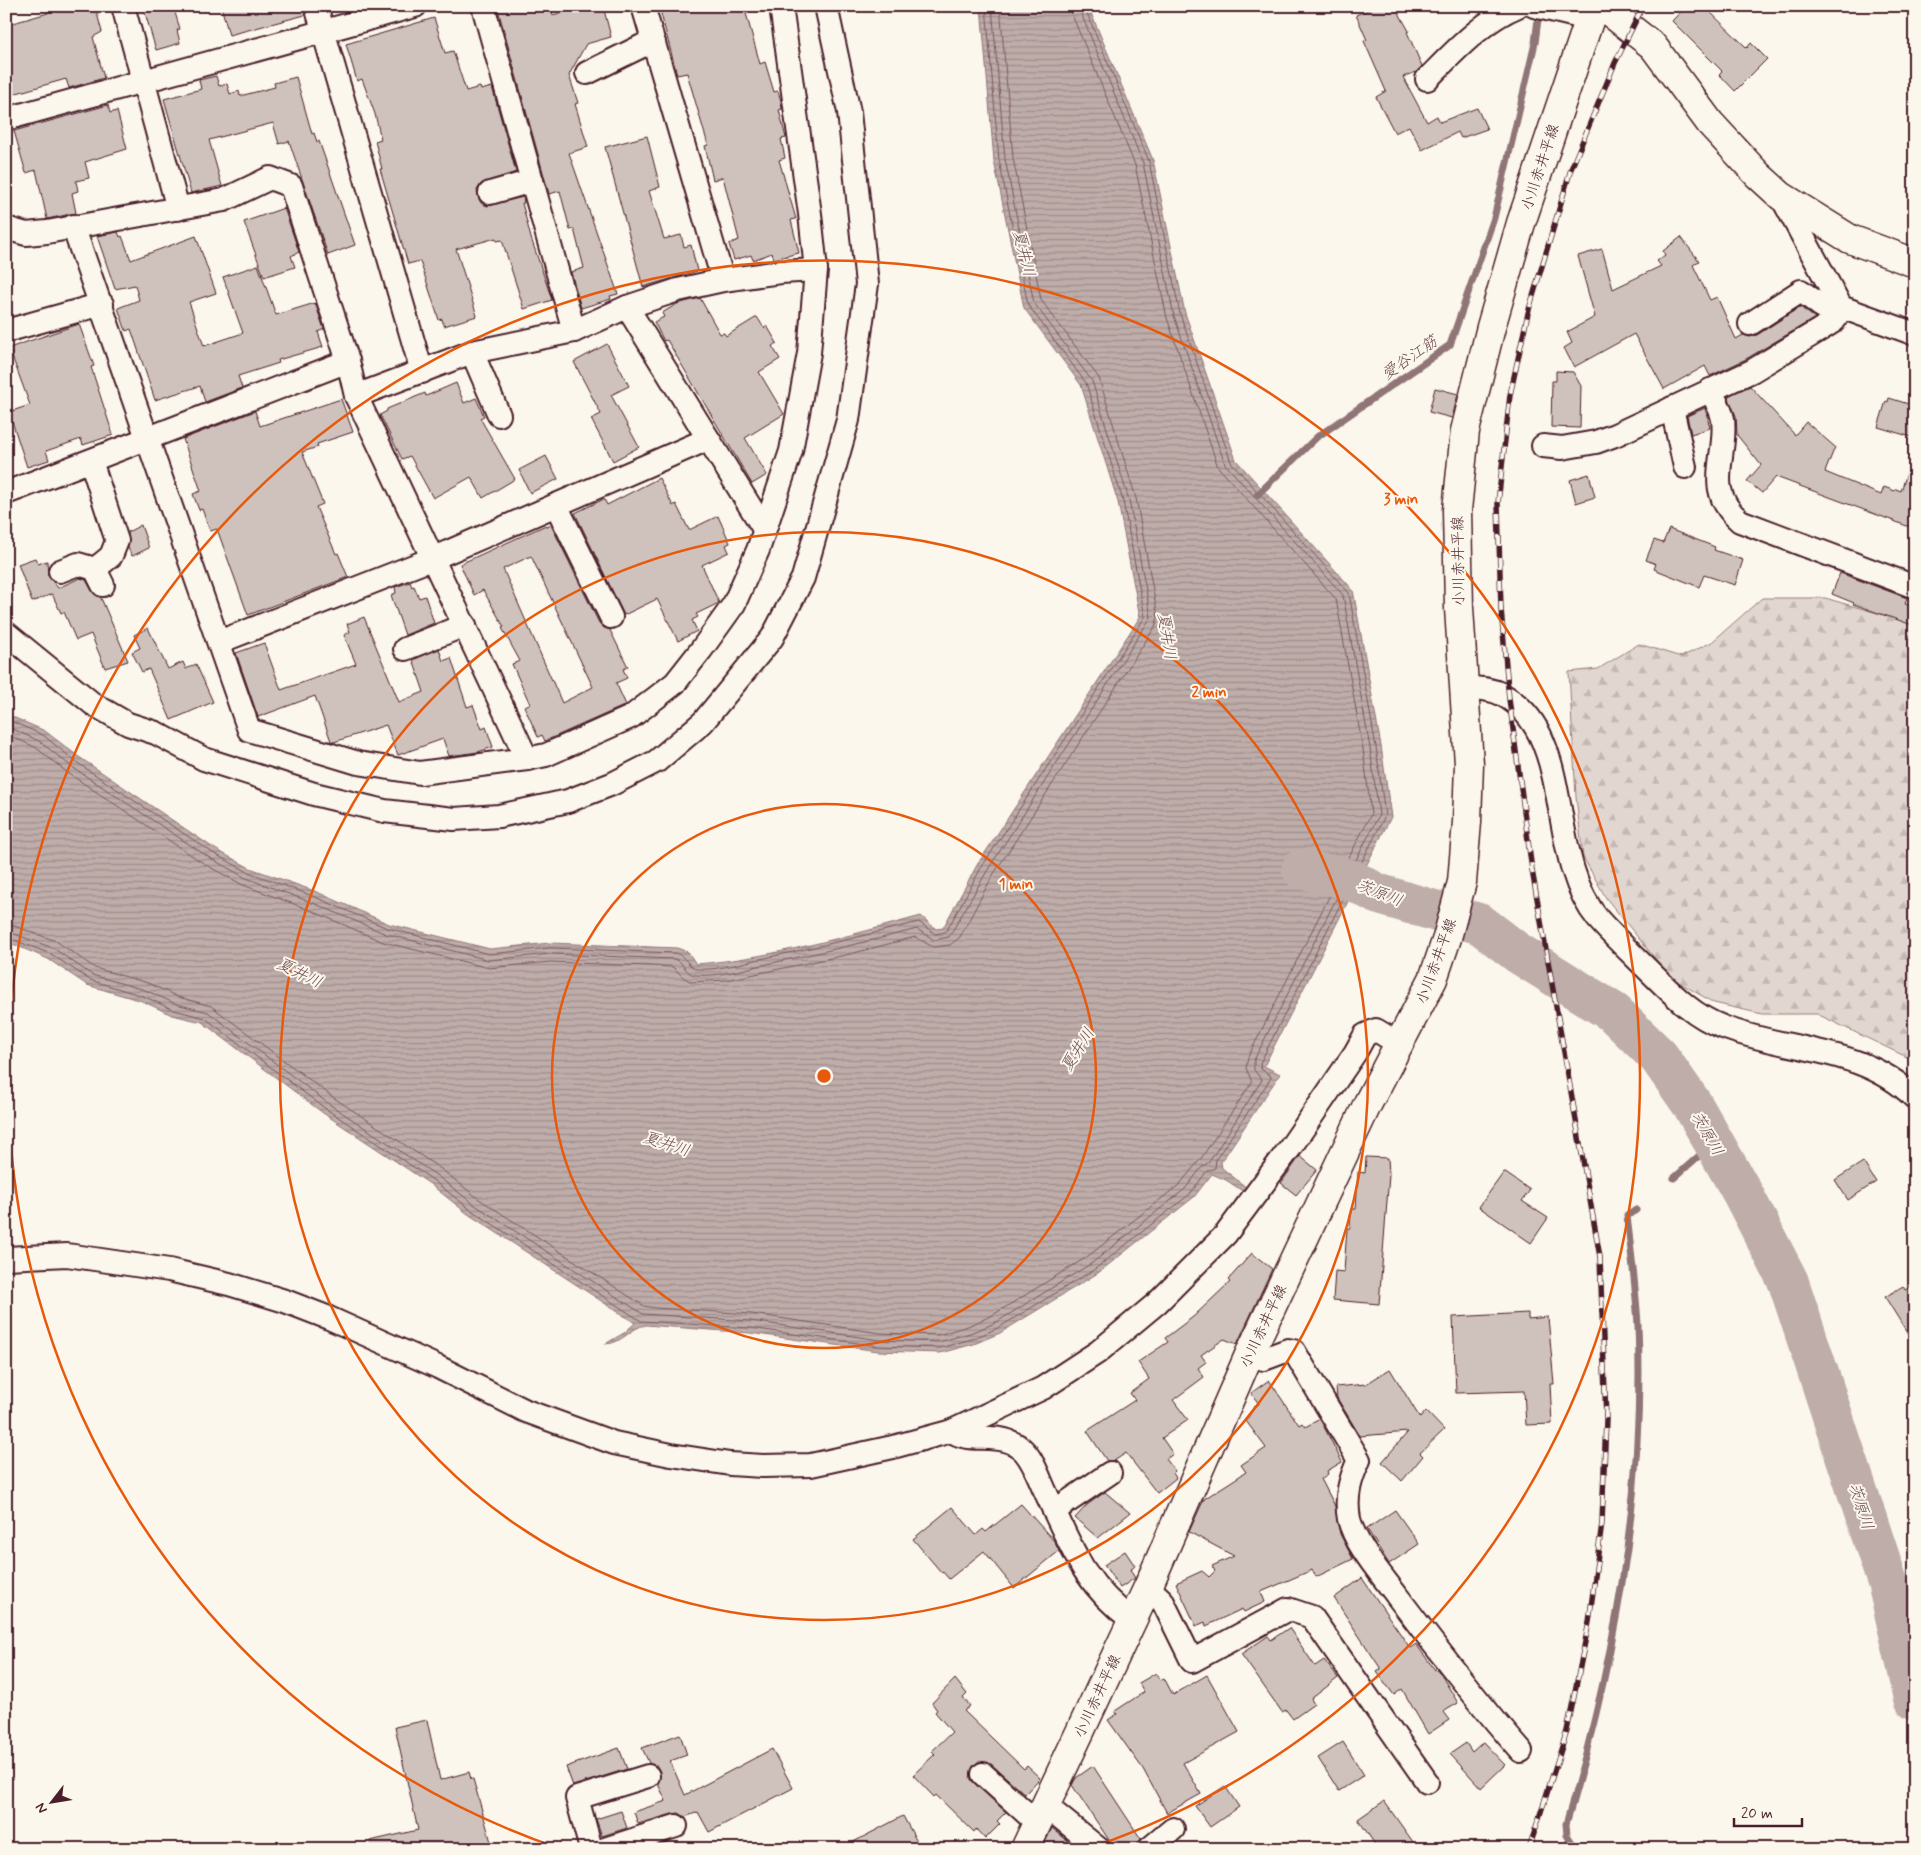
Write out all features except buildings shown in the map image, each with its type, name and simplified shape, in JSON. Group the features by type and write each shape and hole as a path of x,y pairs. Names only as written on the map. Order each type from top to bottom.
{"main road":[{"path":"1595,10 1653,46 1710,122 1758,176 1780,196 1850,239 1915,263"},
{"name":"小川赤井平線","path":"1025,1849 1148,1588 1250,1355 1368,1103 1432,979 1447,938 1462,882 1467,822 1469,764 1459,608 1457,510 1465,431 1491,326 1519,233 1595,10"}],"street":[{"path":"124,6 178,209"},
{"path":"316,6 422,372"},
{"path":"6,119 144,79 415,6"},
{"path":"483,6 574,330"},
{"path":"643,6 723,280"},
{"path":"73,226 102,304 249,730 358,763 420,773 546,755 631,717 676,683 734,604 758,550 791,451 809,352 816,270 781,6"},
{"path":"6,633 93,704 128,724 156,733 204,758 314,794 384,811 454,819 499,816 568,801 612,784 657,761 703,722 772,638 803,578 848,420 867,284 849,112 826,6"},
{"path":"1427,79 1467,40 1496,18 1518,6"},
{"path":"1534,6 1595,10"},
{"path":"588,73 642,46 654,44"},
{"path":"6,228 26,234 178,209 224,200 270,178 291,186 348,361 356,396 434,558 527,759"},
{"path":"490,193 532,181"},
{"path":"1780,196 1839,312"},
{"path":"356,396 472,352 574,330 627,307 678,290 723,280 781,272 816,270"},
{"path":"1750,324 1801,291 1839,312 1915,334"},
{"path":"6,331 102,304"},
{"path":"627,307 764,529"},
{"path":"1543,446 1562,448 1596,442 1672,408 1767,362 1824,328 1839,312"},
{"path":"472,352 499,415"},
{"path":"6,493 348,361"},
{"path":"1710,390 1723,420 1719,480 1722,495 1735,517 1740,521 1915,587"},
{"path":"1672,408 1685,466"},
{"path":"218,642 434,558 708,439"},
{"path":"60,571 78,564 99,577 117,540 90,461"},
{"path":"556,505 611,617"},
{"path":"405,649 465,625"},
{"path":"1464,687 1500,693 1521,707 1538,727 1550,760 1569,858 1584,896 1597,917 1682,1004 1721,1027 1766,1040 1847,1057 1880,1073 1915,1098"},
{"path":"6,1258 67,1255 169,1270 285,1301 438,1367 526,1411 614,1443 671,1455 763,1466 811,1466 952,1431 1043,1388 1098,1352 1157,1304 1231,1228 1290,1148 1355,1053 1364,1035 1376,1030 1404,1035"},
{"path":"1250,1355 1264,1359 1288,1350 1294,1351 1359,1460 1350,1483 1347,1499 1350,1521 1363,1548 1465,1686 1520,1751"},
{"path":"952,1431 959,1436 982,1436 1005,1440 1020,1447 1033,1466 1081,1566 1090,1580 1112,1606 1132,1620"},
{"path":"1054,1511 1110,1473"},
{"path":"1148,1588 1162,1600 1192,1661 1288,1610 1312,1617 1427,1782"},
{"path":"983,1774 1041,1814 1099,1849"},
{"path":"591,1849 577,1798 648,1776"},
{"path":"605,1849 676,1826"},
{"path":"1149,1849 1173,1829"}],"green space":[{"path":"1762,598 1825,598 1915,624 1915,1061 1817,1014 1762,1014 1714,1003 1670,977 1606,898 1583,857 1576,797 1569,672 1598,669 1639,644 1681,657 1712,642"}],"water":[{"name":"夏井川","path":"981,6 1088,6 1153,160 1185,313 1236,460 1353,590 1381,746 1391,817 1264,1066 1280,1074 1221,1162 1222,1168 1247,1188 1244,1192 1226,1180 1212,1174 1194,1197 1098,1273 1000,1333 974,1344 940,1353 878,1351 750,1333 646,1325 641,1326 621,1339 605,1344 624,1333 635,1323 468,1214 430,1184 323,1113 202,1022 172,1015 142,1001 87,985 48,959 6,941 6,714 45,731 79,757 215,849 250,868 317,892 389,924 490,949 550,943 677,948 688,952 696,964 753,957 921,916 936,929 943,928 977,865 1140,617 1118,502 1081,385 1024,308 994,161"}],"waterway":[{"name":"愛谷江筋","path":"1257,495 1317,437 1450,345 1494,218 1535,43 1539,11"},
{"name":"茨原川","path":"1302,869 1352,880 1378,894 1480,924 1518,953 1614,1013 1659,1057 1692,1104 1743,1194 1788,1281 1888,1584 1915,1700"},
{"path":"1674,1178 1701,1154 1692,1104"},
{"path":"1576,1849 1567,1835 1566,1824 1599,1702 1612,1640 1623,1578 1637,1452 1639,1389 1638,1325 1627,1216 1636,1210"}],"railway":[{"path":"1529,1849 1567,1731 1589,1622 1602,1523 1606,1419 1600,1257 1532,870 1509,699 1501,609 1498,503 1510,395 1528,313 1571,169 1615,63 1643,6"}]}
